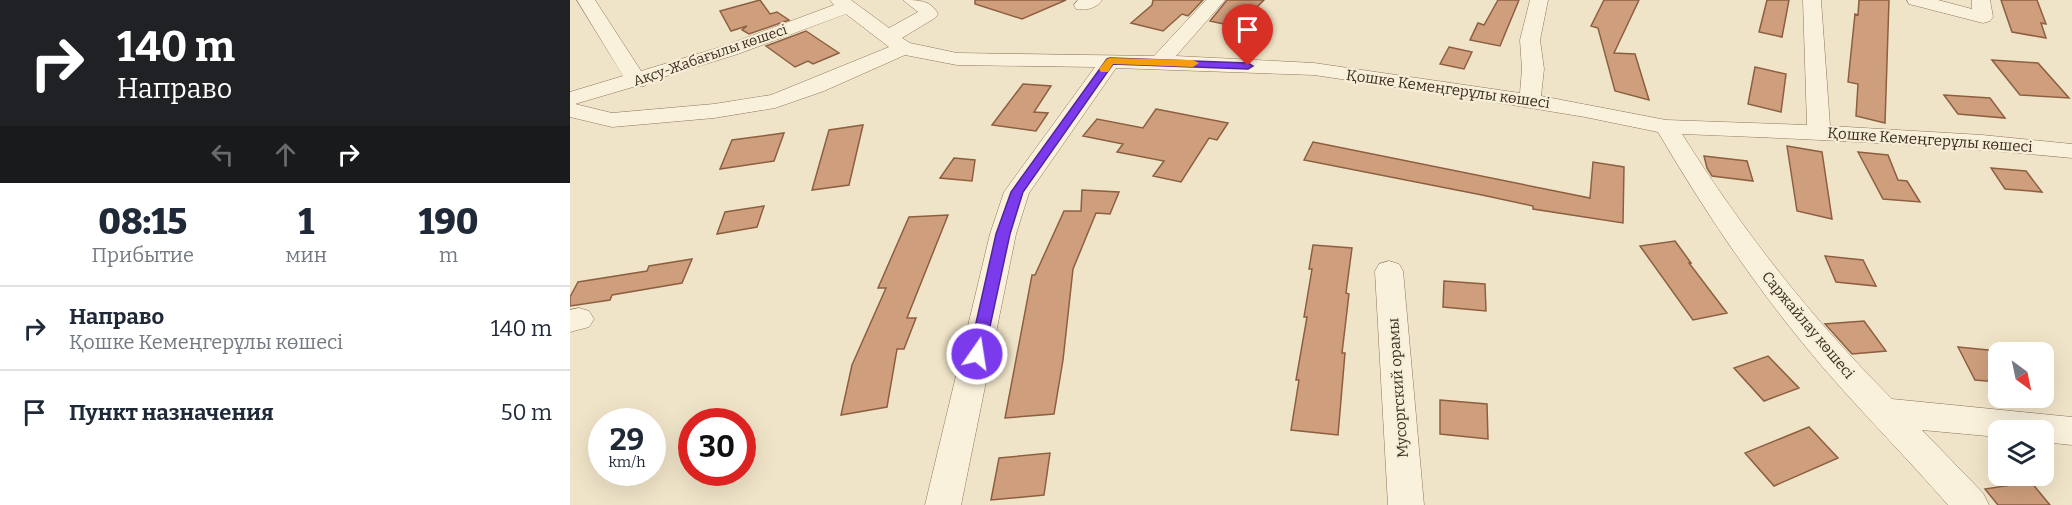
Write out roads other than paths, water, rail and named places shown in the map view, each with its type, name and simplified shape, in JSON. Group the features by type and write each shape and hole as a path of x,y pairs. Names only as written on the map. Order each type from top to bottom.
{"street":[{"path":"586,0 637,81"},
{"path":"570,110 612,120 714,111 775,100 816,86 896,43 928,14 926,9 912,0"},
{"path":"1160,62 1216,0"},
{"path":"1530,101 1533,69 1530,40 1539,0"},
{"path":"1812,0 1819,132"},
{"path":"1916,0 1982,8"},
{"name":"Ақсу-Жабағылы көшесі","path":"570,99 637,81 731,50 843,3"},
{"name":"Қошке Кемеңгерұлы көшесі","path":"843,3 896,43 957,59 1160,62 1314,69 1530,101 1666,127 1819,132 1982,142 2072,151"},
{"path":"943,505 1003,234 1017,192 1110,61"},
{"name":"Саржайлау көшесі","path":"1666,127 1694,175 1768,280 1817,339 1971,505"},
{"name":"Мусоргский орамы","path":"1389,271 1406,505"},
{"path":"1883,412 2072,431"}]}
